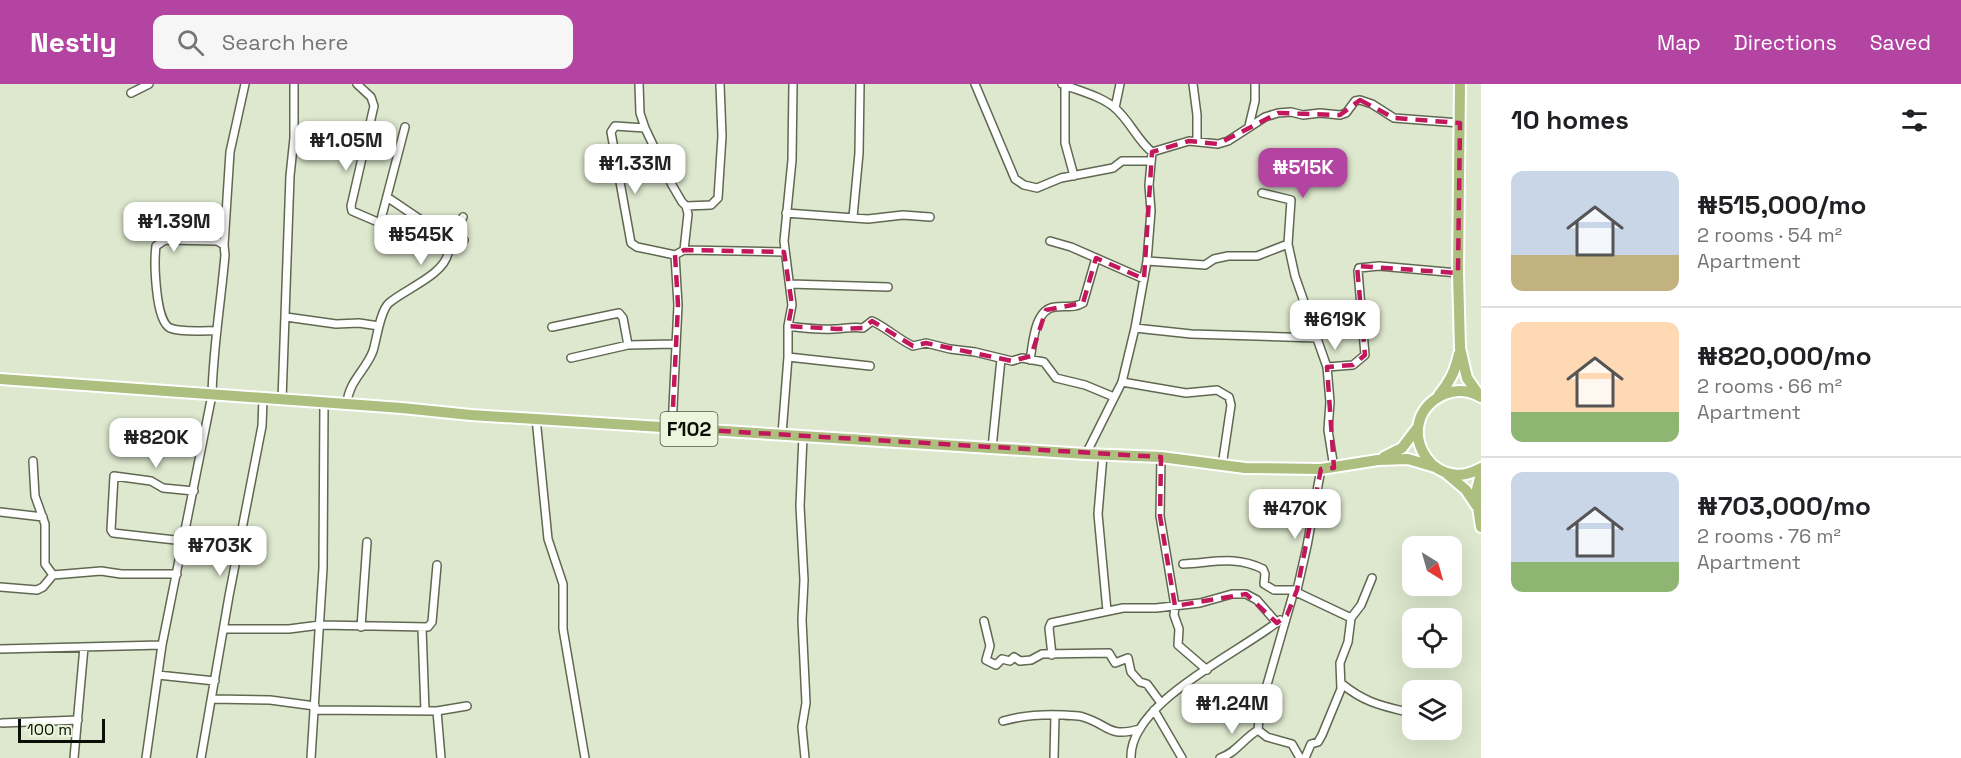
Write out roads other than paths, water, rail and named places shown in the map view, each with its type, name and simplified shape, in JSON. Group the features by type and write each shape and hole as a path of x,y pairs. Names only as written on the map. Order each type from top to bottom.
{"main road":[{"path":"1460,84 1458,273 1460,348 1467,378 1480,396"},
{"path":"1460,348 1451,380 1424,410 1418,427 1418,439 1427,459 1466,490 1476,505"},
{"name":"F102","path":"0,379 471,415 1161,457 1222,466 1321,469 1378,460 1408,459 1440,470"},
{"path":"1437,397 1457,391 1480,396"},
{"name":"F102","path":"1378,460 1402,448 1418,427"},
{"path":"1440,470 1455,475 1467,474 1481,468"},
{"path":"1481,474 1477,484 1476,505 1481,527"}],"street":[{"path":"131,93 150,84"},
{"path":"146,758 162,645 212,395 213,361 225,255 230,152 245,84"},
{"path":"282,400 290,176 294,138 294,84"},
{"path":"347,404 350,387 371,355 387,304 437,269 445,261 448,252 444,245 435,240 380,223 352,211 351,206 375,106 372,97 357,84"},
{"path":"639,84 640,113 645,128 672,185 686,206 688,214 684,250"},
{"path":"686,206 711,205 718,198 722,136 720,84"},
{"path":"782,434 788,326 792,305 784,252 792,160 793,84"},
{"path":"854,217 859,153 860,84"},
{"path":"975,84 1015,178 1024,185 1037,188 1061,178 1106,170 1126,160 1151,161"},
{"path":"1074,176 1065,143 1063,84 1101,99 1115,108 1152,153 1149,185 1151,211 1148,261 1135,328 1122,382 1086,454"},
{"path":"1115,108 1119,84"},
{"path":"1193,84 1197,115 1197,141"},
{"path":"1249,126 1255,101 1255,84"},
{"path":"1152,153 1189,141 1218,144 1228,141 1265,117 1286,112 1304,115 1320,113 1340,115 1346,113 1355,101 1359,100 1372,104 1394,118 1460,123"},
{"path":"645,128 615,126 611,132 631,243 637,247 675,255 684,250 784,252"},
{"path":"380,223 405,127"},
{"path":"1262,193 1291,200 1288,244 1295,276 1327,367 1330,402 1328,430 1334,468"},
{"path":"387,197 450,238 464,240"},
{"path":"786,213 868,219 903,215 930,217"},
{"path":"450,238 463,217"},
{"path":"217,330 167,327 162,320 154,261 156,246 165,240 217,241 224,245"},
{"path":"1050,241 1071,247 1144,279"},
{"path":"1148,261 1205,265 1214,259 1228,256 1257,256 1288,244"},
{"path":"672,428 678,305 675,255"},
{"path":"1030,360 1041,316 1050,308 1077,307 1083,303 1096,258"},
{"path":"1327,367 1353,365 1365,355 1359,268 1379,266 1458,273"},
{"path":"790,284 888,287"},
{"path":"552,327 619,314 623,318 628,345"},
{"path":"285,317 336,324 359,323 379,326"},
{"path":"788,326 814,329 854,326 863,328 872,321 913,346 926,343 1012,361 1022,358 1044,362 1056,378 1085,385 1114,397"},
{"path":"1135,328 1191,333 1317,338"},
{"path":"571,358 628,345 675,344"},
{"path":"788,357 870,366"},
{"path":"992,448 1001,359"},
{"path":"1122,382 1186,393 1216,390 1229,397 1232,405 1222,466"},
{"path":"201,758 262,426 263,399"},
{"path":"311,758 323,568 324,402"},
{"path":"536,418 548,539 563,584 563,629 585,758"},
{"path":"803,436 800,506 804,580 802,620 806,703 802,727 805,758"},
{"path":"1103,455 1098,514 1107,611"},
{"path":"1161,457 1160,516 1175,606 1174,615 1179,629 1178,645 1207,670"},
{"path":"33,461 34,489 47,538 45,564 53,575"},
{"path":"1258,730 1260,709 1307,546 1321,469"},
{"path":"184,541 113,532 111,530 114,476 151,481 164,488 194,490"},
{"path":"0,512 43,517"},
{"path":"361,627 367,542"},
{"path":"1183,564 1200,564 1216,560 1242,561 1263,569 1264,584 1274,590 1295,591 1351,618"},
{"path":"224,629 289,629 320,625 428,627 432,622 436,565"},
{"path":"1,587 37,590 43,587 53,575 101,571 128,574 177,574"},
{"path":"1305,758 1311,744 1318,742 1322,735 1341,689 1340,663 1348,642 1351,618 1361,605 1372,578"},
{"path":"1052,655 1049,628 1051,623 1122,608 1175,606 1200,603 1232,594 1246,594 1257,600 1277,622"},
{"path":"1131,758 1131,749 1140,729 1161,703 1179,688 1287,615"},
{"path":"984,621 990,646 986,660 996,665 1002,659 1010,661 1014,657 1020,661 1031,660 1042,654 1109,653 1115,663 1128,658 1131,672 1140,682 1147,684 1161,703"},
{"path":"422,628 425,711"},
{"path":"0,649 162,645"},
{"path":"74,758 84,647"},
{"path":"158,675 215,681"},
{"path":"1342,684 1359,697 1375,705 1402,711"},
{"path":"212,699 270,700 315,708 437,711 467,706"},
{"path":"1154,710 1182,758"},
{"path":"437,711 441,758"},
{"path":"1003,721 1032,714 1055,715 1082,717 1123,734 1140,729"},
{"path":"1054,758 1055,715"},
{"path":"2,723 78,720"},
{"path":"1220,758 1232,754 1248,736 1258,730"},
{"path":"1258,730 1267,737 1292,744 1300,758"}]}
